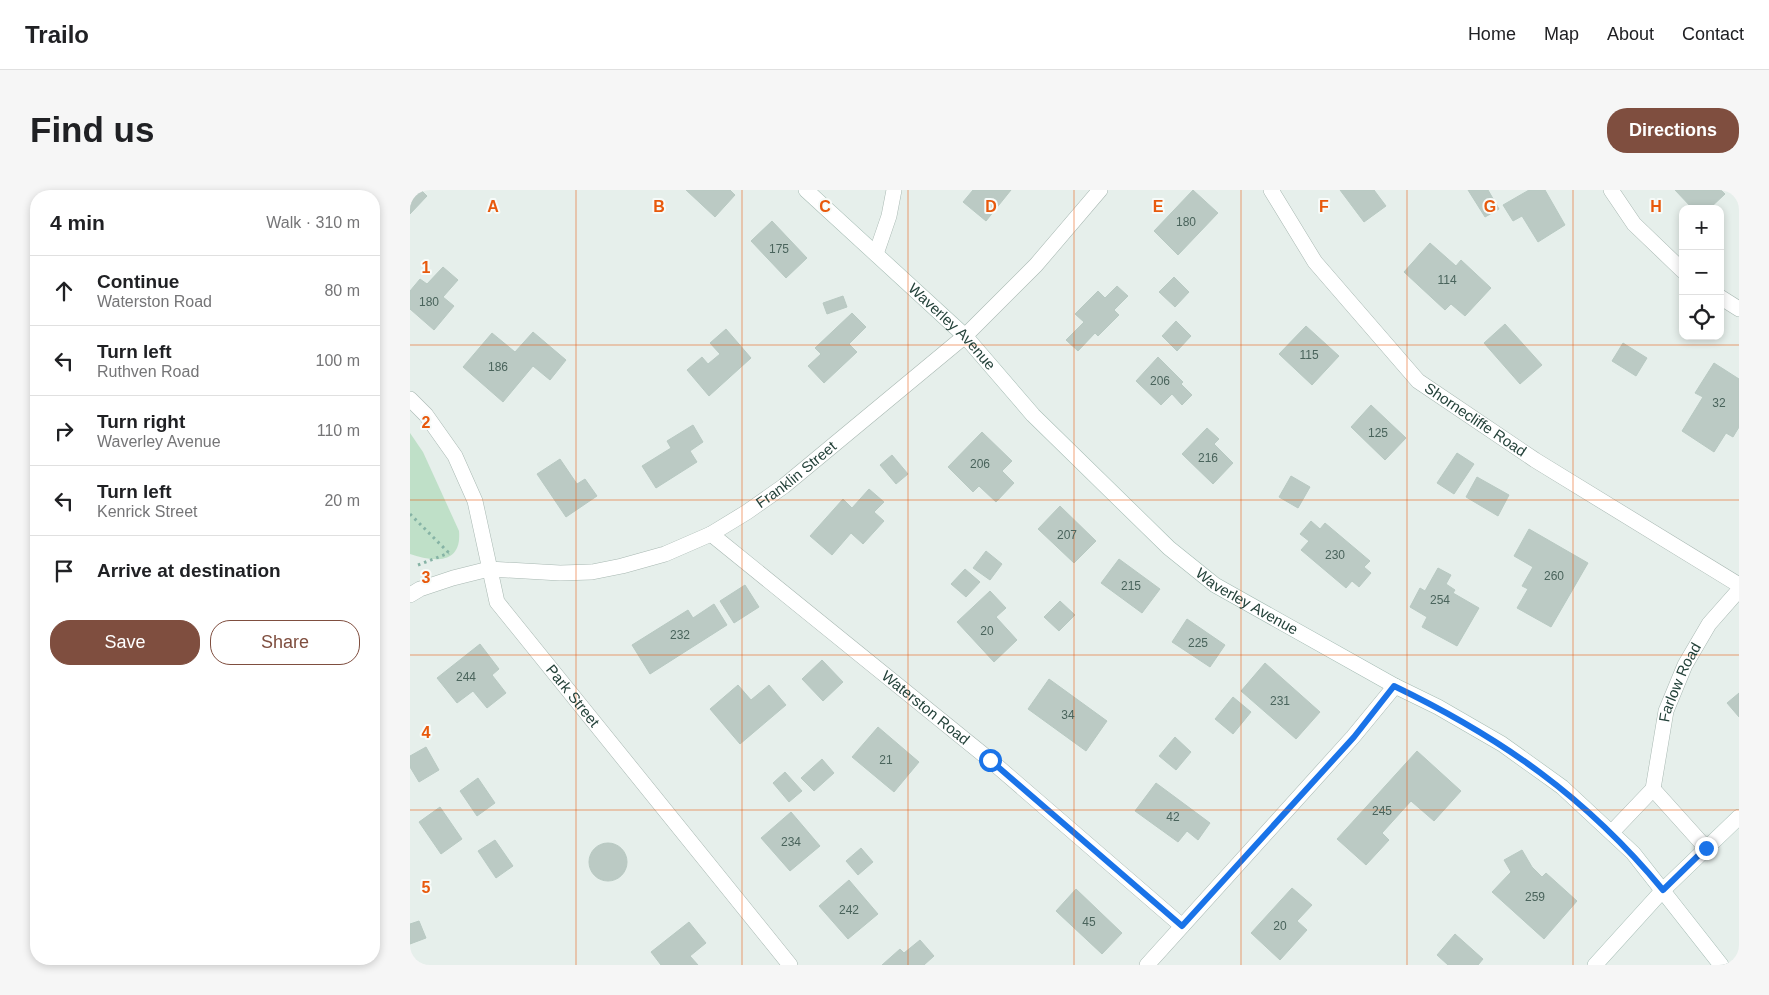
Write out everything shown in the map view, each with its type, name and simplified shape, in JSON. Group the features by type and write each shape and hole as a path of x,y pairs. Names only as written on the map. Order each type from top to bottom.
{"street":[{"name":"Waverley Avenue","path":"806,190 965,336 1033,415 1110,492 1170,548 1214,585 1502,744 1562,787 1612,832 1633,854 1721,965"},
{"path":"876,254 890,216 894,190"},
{"name":"Franklin Street","path":"413,589 489,569 560,574 592,572 664,554 711,534 784,486 965,336 1036,265 1100,190"},
{"name":"Shornecliffe Road","path":"1271,190 1315,262 1418,381 1535,460 1739,586"},
{"path":"1611,190 1634,224 1679,267"},
{"path":"1724,299 1739,308"},
{"name":"Park Street","path":"410,400 426,415 454,456 475,501 497,602 790,965"},
{"name":"Waterston Road","path":"711,534 990,760 1182,926"},
{"name":"Farlow Road","path":"1653,789 1666,710 1685,666 1709,624 1739,590"},
{"path":"1146,965 1354,737 1394,686"},
{"path":"1612,832 1653,789 1706,848"},
{"path":"1595,965 1663,890 1739,817"}],"path":[{"path":"410,514 450,554 418,565"}],"green space":[{"path":"410,433 423,452 459,531 459,542 456,550 444,558 428,559 410,554"}],"building":[{"path":"410,190 421,190 427,196 410,214"},
{"path":"686,190 730,190 735,195 715,217"},
{"path":"973,190 1011,190 986,221 963,202"},
{"path":"1193,190 1218,213 1178,255 1154,231"},
{"path":"1340,190 1374,190 1386,206 1364,222"},
{"path":"1468,190 1488,190 1499,209 1485,217"},
{"path":"1529,190 1545,190 1565,225 1538,242 1522,216 1513,221 1503,205"},
{"path":"1675,190 1721,190 1725,194 1713,205 1689,205"},
{"path":"772,221 807,258 786,278 751,241"},
{"path":"1430,243 1456,266 1461,260 1491,288 1465,316 1451,304 1445,310 1404,272"},
{"path":"443,267 458,280 443,297 454,306 434,330 410,309 410,291 420,279 427,284"},
{"path":"1174,277 1189,292 1175,307 1159,292"},
{"path":"1117,286 1128,296 1114,310 1119,315 1098,336 1095,333 1078,351 1066,340 1084,322 1075,314 1098,291 1105,298"},
{"path":"843,296 847,307 827,314 823,303"},
{"path":"852,313 866,327 849,344 857,352 824,383 808,366 821,354 815,348"},
{"path":"1176,321 1191,336 1177,351 1162,336"},
{"path":"1505,324 1542,365 1520,384 1484,343"},
{"path":"1306,326 1339,356 1312,385 1279,354"},
{"path":"726,329 751,358 709,396 687,370 702,357 708,364 720,354 710,343"},
{"path":"533,332 566,360 550,380 533,366 503,402 463,367 492,333 515,352"},
{"path":"1623,343 1647,358 1636,376 1612,361"},
{"path":"1158,357 1183,382 1181,384 1192,395 1182,405 1172,394 1161,405 1136,381"},
{"path":"1714,363 1739,379 1739,427 1733,437 1726,433 1714,452 1682,431 1703,397 1695,393"},
{"path":"1371,405 1406,438 1385,460 1351,427"},
{"path":"693,425 703,442 690,451 697,462 656,488 642,466 671,448 667,441"},
{"path":"1207,428 1219,439 1214,444 1233,463 1213,484 1182,454"},
{"path":"982,432 1012,461 1002,471 1014,483 996,502 979,486 973,492 948,467"},
{"path":"1457,453 1474,464 1454,494 1437,483"},
{"path":"892,455 908,474 896,484 880,465"},
{"path":"560,459 577,484 585,479 597,496 566,517 537,474"},
{"path":"1291,476 1310,487 1298,508 1279,497"},
{"path":"1477,477 1509,495 1498,516 1466,497"},
{"path":"869,489 884,502 874,512 884,521 863,544 851,533 832,555 810,536 843,499 852,508"},
{"path":"1060,506 1096,541 1074,563 1038,529"},
{"path":"1311,521 1320,529 1325,523 1370,561 1364,567 1371,573 1359,587 1352,581 1346,588 1301,550 1309,541 1300,534"},
{"path":"1529,529 1588,563 1551,627 1517,608 1528,589 1522,586 1533,567 1514,556"},
{"path":"986,551 1002,564 990,580 973,568"},
{"path":"1119,559 1160,589 1142,613 1101,583"},
{"path":"1438,568 1451,575 1446,584 1455,590 1453,593 1479,608 1457,646 1422,627 1427,617 1410,607 1420,588 1425,591"},
{"path":"965,569 980,582 966,597 951,584"},
{"path":"745,585 759,607 734,623 720,601"},
{"path":"990,591 1006,608 996,617 1017,640 994,662 957,622"},
{"path":"1060,601 1075,615 1059,631 1044,617"},
{"path":"714,604 727,625 650,674 632,645 688,610 693,618"},
{"path":"1187,619 1225,645 1210,667 1172,642"},
{"path":"480,644 499,669 492,675 506,693 487,708 473,691 457,703 437,678"},
{"path":"822,660 843,682 823,701 802,679"},
{"path":"1265,663 1320,712 1296,739 1241,691"},
{"path":"1049,679 1107,721 1086,751 1028,709"},
{"path":"738,685 751,700 769,685 786,705 740,744 710,709"},
{"path":"1739,693 1739,717 1727,703"},
{"path":"1233,697 1251,712 1233,734 1215,719"},
{"path":"878,727 919,762 894,792 852,757"},
{"path":"1175,737 1191,752 1176,770 1159,756"},
{"path":"426,747 439,770 419,782 410,767 410,756"},
{"path":"1417,751 1461,791 1434,821 1411,801 1382,833 1389,840 1366,865 1337,839"},
{"path":"822,759 834,773 814,791 801,778"},
{"path":"785,772 802,791 789,802 773,783"},
{"path":"478,778 495,803 477,816 460,791"},
{"path":"1156,783 1210,823 1198,840 1187,831 1178,842 1135,811"},
{"path":"440,807 462,839 441,854 419,822"},
{"path":"791,812 820,846 790,871 761,838"},
{"path":"495,840 513,866 496,878 478,851"},
{"path":"608,843 622,848 627,862 622,876 608,881 594,876 589,862 594,848"},
{"path":"861,848 873,862 858,875 846,861"},
{"path":"1522,850 1532,867 1542,877 1546,873 1577,901 1544,939 1492,892 1511,872 1504,860"},
{"path":"849,880 878,914 848,939 819,906"},
{"path":"1292,888 1312,905 1297,921 1307,930 1280,960 1251,933"},
{"path":"1076,889 1122,933 1102,954 1056,911"},
{"path":"419,921 426,938 410,944 410,924"},
{"path":"689,922 706,943 690,956 698,965 661,965 651,952"},
{"path":"1455,934 1483,959 1478,965 1448,965 1437,955"},
{"path":"920,940 934,956 924,965 882,965 900,949 904,953"}],"route":[{"path":"990,760 1182,926 1354,737 1394,686 1438,707 1502,744 1562,787 1612,832 1663,890 1706,848"}]}
